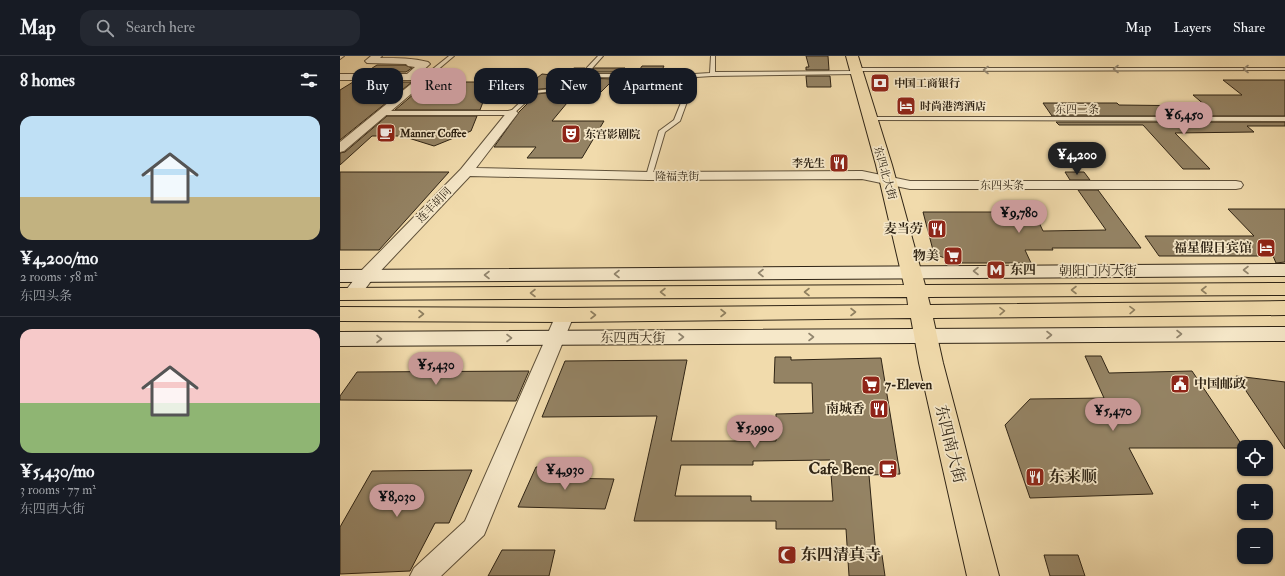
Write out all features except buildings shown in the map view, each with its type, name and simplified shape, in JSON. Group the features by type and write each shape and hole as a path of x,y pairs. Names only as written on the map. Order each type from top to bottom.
{"main road":[{"name":"东四北大街","path":"854,66 888,180 919,303"},
{"name":"朝阳门内大街","path":"919,303 1285,289"},
{"path":"346,294 1285,308"},
{"name":"东四西大街","path":"340,314 565,315 919,303"},
{"name":"东四南大街","path":"919,303 932,370 982,576"}],"street":[{"path":"340,77 409,77 425,64 411,64 414,61 370,61 377,56"},
{"path":"340,148 411,89"},
{"name":"连丰胡同","path":"346,294 366,276 466,172 512,113"},
{"name":"隆福寺街","path":"466,172 649,176 862,175 888,180"},
{"name":"东四头条","path":"888,180 910,184 1236,185"},
{"name":"朝阳门内大街","path":"919,303 1285,270"},
{"path":"340,276 366,276 919,303 1285,334"},
{"name":"东四西大街","path":"340,339 556,338 919,303"},
{"path":"423,576 475,528 565,315"}],"lane":[{"path":"437,68 452,56"},
{"path":"590,68 601,56"},
{"path":"712,74 713,56"},
{"path":"697,76 854,66 1285,69"},
{"path":"381,113 512,113 534,92 546,91"},
{"path":"649,176 662,131 677,121 683,104"},
{"name":"东四二条","path":"870,118 1285,119"}],"place":[{"name":"中国工商银行","path":"880,83"},
{"name":"时尚港湾酒店","path":"906,106"},
{"name":"Manner Coffee","path":"386,133"},
{"name":"东宫影剧院","path":"571,134"},
{"name":"李先生","path":"839,163"},
{"name":"麦当劳","path":"937,229"},
{"name":"福星假日宾馆","path":"1266,248"},
{"name":"物美","path":"953,256"},
{"name":"东四","path":"996,270"},
{"name":"中国邮政","path":"1180,384"},
{"name":"7-Eleven","path":"871,385"},
{"name":"南城香","path":"879,409"},
{"name":"Cafe Bene","path":"888,469"},
{"name":"东来顺","path":"1035,477"},
{"name":"东四清真寺","path":"787,555"}]}
